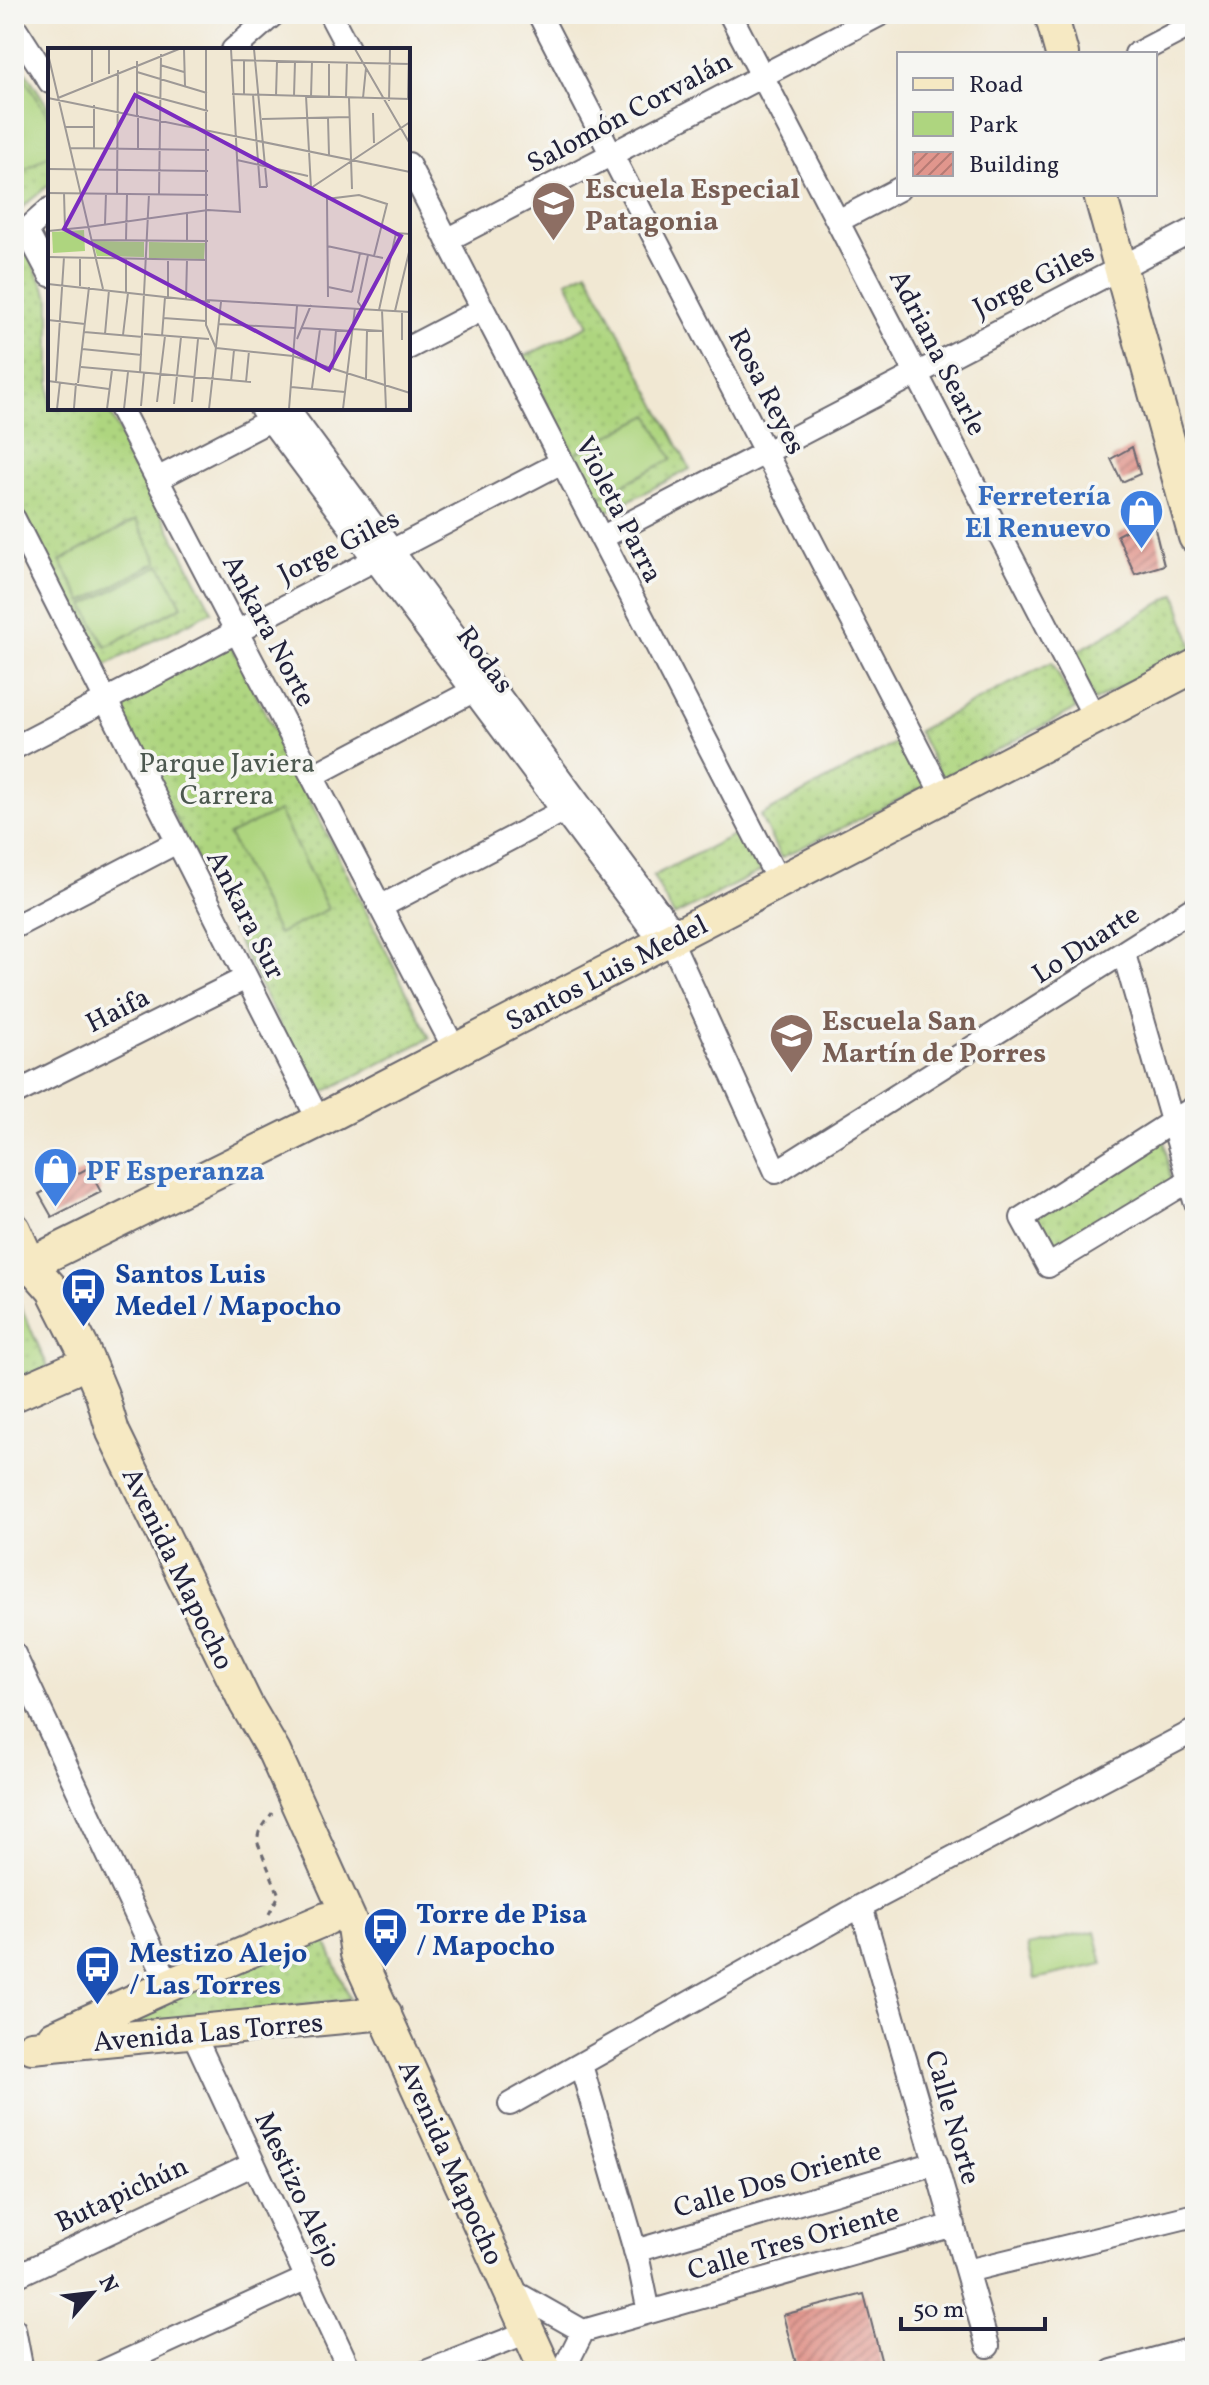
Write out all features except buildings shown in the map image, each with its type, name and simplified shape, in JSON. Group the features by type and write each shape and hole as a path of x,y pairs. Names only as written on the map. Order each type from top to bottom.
{"main road":[{"path":"1051,14 1061,52"},
{"path":"1101,196 1195,537"},
{"name":"Santos Luis Medel","path":"22,1268 319,1121 1195,666"},
{"name":"Avenida Mapocho","path":"14,1229 22,1268 48,1282 97,1413 113,1432 246,1704 274,1752 349,1918 356,1937 357,1954 546,2371"},
{"path":"14,1395 77,1359"},
{"name":"Avenida Mapocho","path":"246,1704 253,1750 326,1919 338,1938 357,1954"},
{"name":"Avenida Las Torres","path":"23,2051 326,1919"},
{"name":"Avenida Las Torres","path":"23,2051 385,2013"}],"street":[{"path":"235,48 274,14"},
{"path":"330,14 348,48"},
{"name":"Rosa Reyes","path":"539,14 943,796"},
{"name":"Adriana Searle","path":"730,14 1095,718"},
{"name":"Salomón Corvalán","path":"447,240 881,14"},
{"path":"1140,52 1195,23"},
{"path":"14,26 48,79"},
{"name":"Violeta Parra","path":"410,168 779,882"},
{"path":"838,221 897,190"},
{"path":"48,211 20,236 48,272"},
{"name":"Jorge Giles","path":"601,538 1195,229"},
{"path":"410,347 483,309"},
{"name":"Ankara Norte","path":"121,410 455,1050"},
{"path":"157,479 280,411"},
{"name":"Rodas","path":"280,411 383,555 673,937"},
{"name":"Jorge Giles","path":"14,748 562,462"},
{"name":"Ankara Sur","path":"14,519 21,549 105,700 319,1121"},
{"name":"Rodas","path":"383,555 473,691 650,927 673,937"},
{"path":"312,776 473,691"},
{"path":"380,907 563,811"},
{"path":"14,927 177,842"},
{"name":"Lo Duarte","path":"673,937 776,1172 1195,907"},
{"path":"1124,954 1172,1122 1193,1187 1048,1266 1022,1218 1172,1122 1195,1107"},
{"name":"Haifa","path":"14,1094 246,978"},
{"path":"14,1654 169,1985"},
{"path":"510,2104 861,1906 1192,1732 1195,1736"},
{"name":"Calle Norte","path":"861,1906 988,2346"},
{"name":"Mestizo Alejo","path":"193,2033 350,2371"},
{"path":"581,2065 635,2251 649,2312"},
{"name":"Calle Dos Oriente","path":"635,2251 936,2163"},
{"name":"Butapichún","path":"14,2277 254,2164"},
{"path":"967,2271 1195,2215"},
{"name":"Calle Tres Oriente","path":"583,2331 954,2225"},
{"path":"104,2371 307,2278"},
{"path":"509,2289 583,2331 563,2371"},
{"path":"14,2329 22,2371"},
{"path":"428,2371 528,2332"},
{"path":"1112,2371 1195,2348"}],"path":[{"path":"267,1918 279,1895 257,1841 259,1832 277,1806"}],"green space":[{"path":"14,53 48,107 48,186 14,214"},
{"path":"14,61 48,116 48,155 14,176"},
{"path":"25,250 48,294 48,410 108,410 212,611 102,667 14,494 14,260"},
{"path":"587,271 690,469 603,514 523,357 589,325 567,281"},
{"path":"649,415 672,459 599,497 576,453"},
{"path":"136,520 158,562 83,602 60,561"},
{"path":"160,565 182,606 106,647 84,605"},
{"path":"1176,594 1193,648 1094,701 1075,653"},
{"name":"Parque Javiera Carrera","path":"231,645 430,1038 316,1096 117,703"},
{"path":"1052,662 1076,709 942,778 918,731"},
{"path":"902,739 926,786 781,858 760,816"},
{"path":"279,811 328,909 278,934 229,835"},
{"path":"741,831 761,871 674,916 653,876"},
{"path":"1164,1138 1171,1182 1055,1253 1035,1218"},
{"path":"14,1292 48,1367 14,1381"},
{"path":"1095,1931 1103,1964 1035,1979 1027,1946"},
{"path":"323,1935 350,1999 94,2032"}],"place":[{"name":"Escuela Especial Patagonia","path":"554,243"},
{"name":"Ferretería El Renuevo","path":"1142,550"},
{"name":"Escuela San Martín de Porres","path":"791,1075"},
{"name":"PF Esperanza","path":"55,1209"},
{"name":"Santos Luis Medel / Mapocho","path":"84,1328"},
{"name":"Torre de Pisa / Mapocho","path":"385,1968"},
{"name":"Mestizo Alejo / Las Torres","path":"98,2007"}]}
